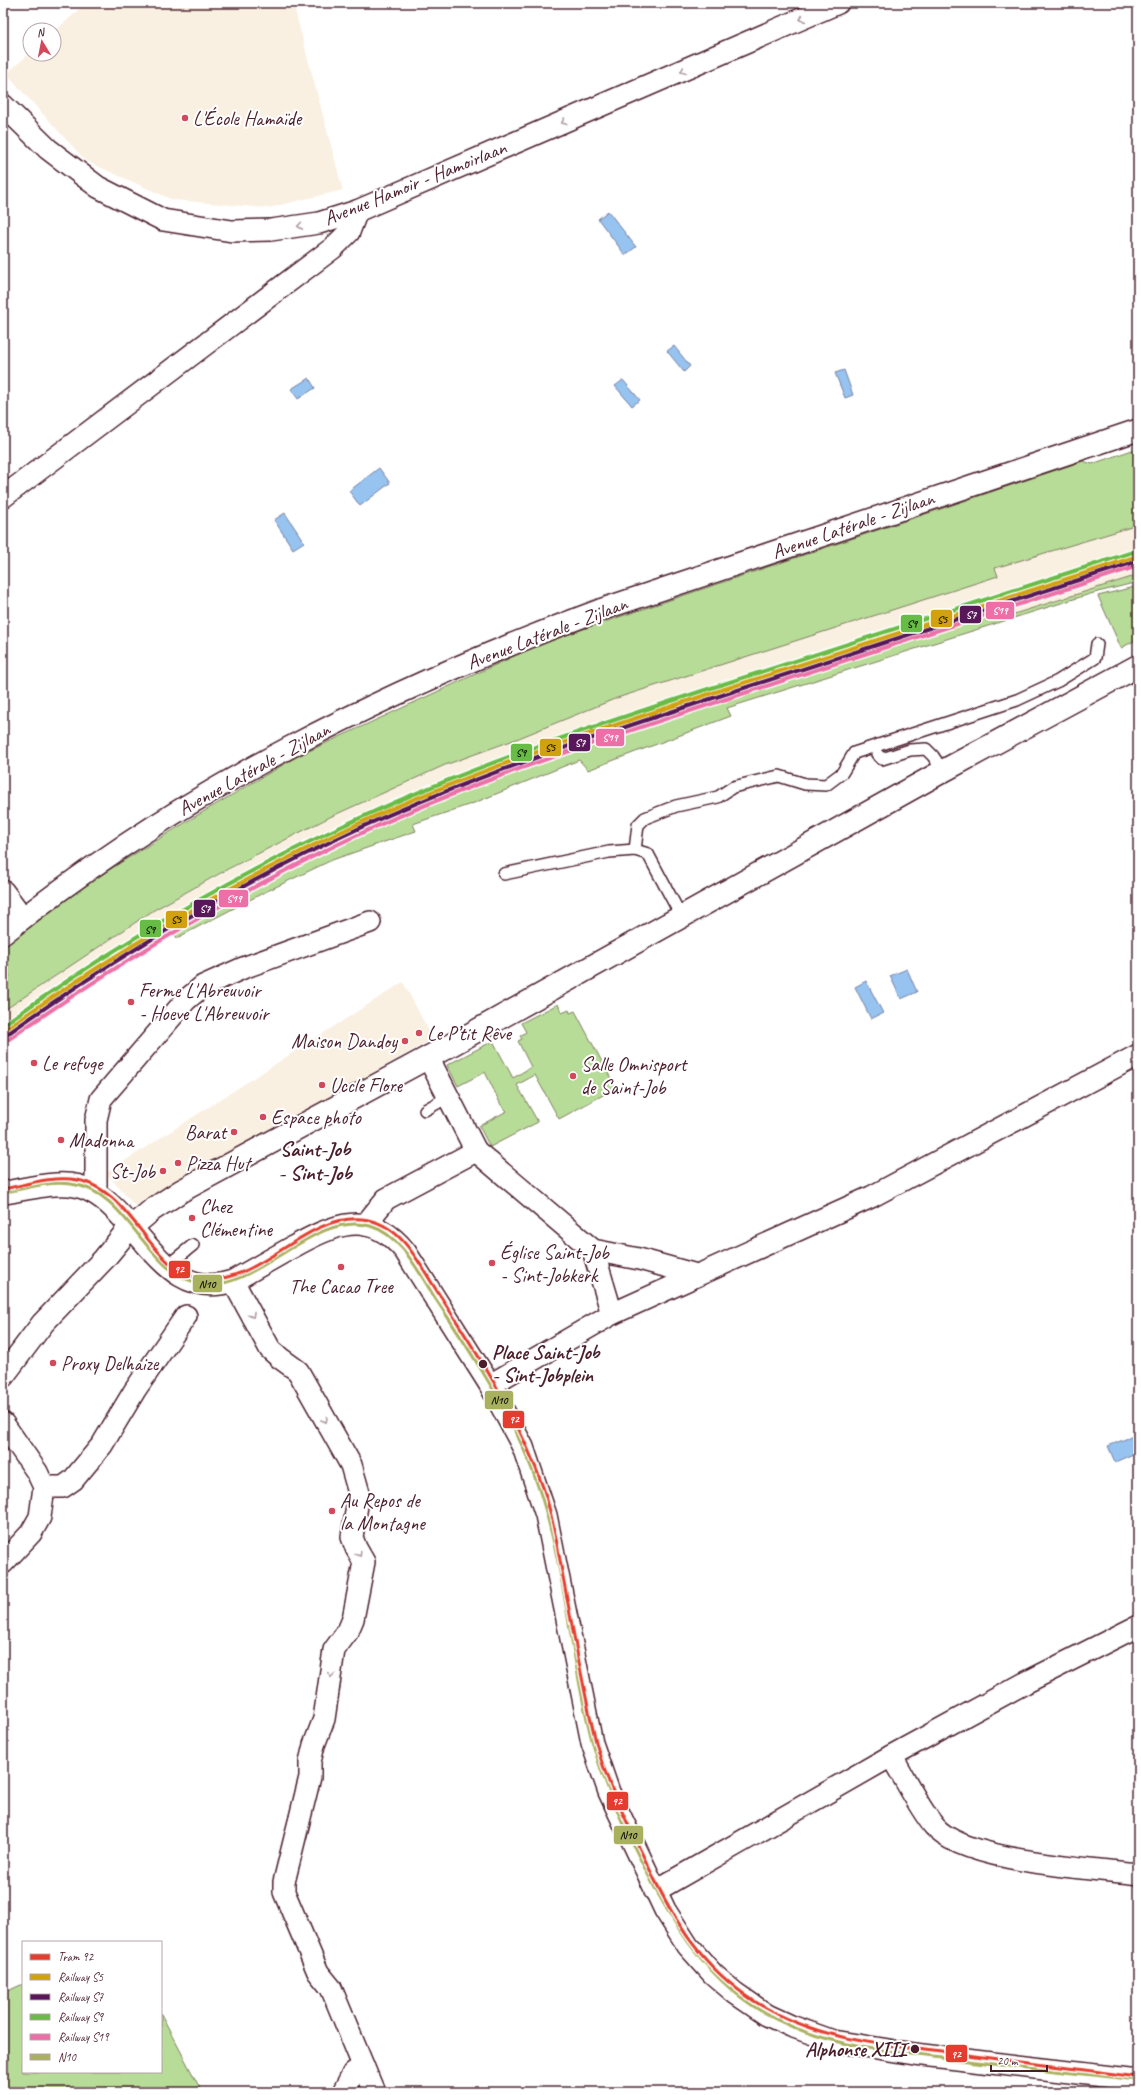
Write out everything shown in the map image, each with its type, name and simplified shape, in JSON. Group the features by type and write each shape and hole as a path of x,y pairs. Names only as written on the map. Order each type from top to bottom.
{"main road":[{"path":"3,1376 43,1323 104,1259 131,1227 181,1191 638,942 681,916 943,771 1138,666"},
{"path":"3,1193 59,1184 81,1186 92,1191 113,1206 131,1227"}],"street":[{"name":"Avenue Hamoir - Hamoirlaan","path":"3,105 48,149 98,187 163,220 232,231 271,230 319,223 357,211 838,3"},
{"path":"3,497 333,248 349,232 357,211"},
{"name":"Avenue Latérale - Zijlaan","path":"3,934 114,852 228,781 289,747 351,716 519,640 600,610 1138,430"},
{"path":"3,891 23,918"},
{"path":"92,1191 96,1186 96,1120 101,1099 186,1000 203,986 243,968 370,922"},
{"path":"490,1385 612,1314 870,1197 1138,1055"},
{"path":"428,1057 476,1151 593,1250 639,1259 697,1275"},
{"path":"365,1225 386,1199 476,1151"},
{"path":"131,1227 167,1266 184,1279 201,1285 218,1285 233,1281 331,1228 348,1223 365,1225 383,1231 405,1251 490,1385 523,1446 539,1490 546,1515 592,1742 609,1792 655,1891 685,1941 713,1974 754,2006 790,2026 833,2041 886,2050 1037,2070 1138,2080"},
{"path":"593,1250 612,1314"},
{"path":"233,1281 270,1349 298,1371 350,1465 359,1493 352,1538 364,1562 356,1605 353,1619 348,1631 334,1650 324,1719 314,1745 310,1762 310,1777 284,1882 284,1892 318,1972 331,1988 374,2092"},
{"path":"44,1487 63,1487 73,1480 102,1445 135,1390 186,1316"},
{"path":"3,1423 37,1472 44,1487 40,1517 31,1533 3,1563"},
{"path":"655,1891 891,1756 1025,1684 1138,1626"},
{"path":"891,1756 934,1827 956,1842 985,1852 1017,1860 1138,1874"},
{"path":"343,2092 353,2073 363,2066"}],"lane":[{"path":"635,850 638,825 645,818 676,806 718,797 733,787 779,776 805,784 826,785 842,773 854,753 938,724 978,714 1058,681 1096,658 1097,644"},
{"path":"877,754 882,759 910,750 926,749 933,756 943,771"},
{"path":"504,874 609,852 635,850 648,854 681,916"},
{"path":"425,1110 448,1097"},
{"path":"167,1266 193,1246"}],"shaded area":[{"name":"L'École Hamaïde","path":"86,3 293,3 343,190 268,208 173,200 86,161 6,74 22,60 22,62 62,62 62,25"},
{"path":"1138,525 1138,575 1014,614 1010,605 887,646 774,680 635,725 371,827 211,907 133,955 3,1043 3,1011 20,999 154,910 296,834 365,801 445,765 514,740 617,698 997,576 995,568"},
{"path":"403,982 433,1039 135,1206 106,1173"}],"green space":[{"path":"1138,448 1138,525 995,568 998,576 617,698 514,740 445,765 330,817 228,869 154,910 3,1011 3,981 10,976 3,967 3,944 91,881 191,819 298,756 545,642 1083,461 1092,464"},
{"path":"1138,575 1138,582 1090,594 727,708 731,716 588,770 579,760 474,803 413,824 416,831 332,860 261,894 177,938 172,931 270,876 372,827 476,784 689,708 1010,604 1014,614"},
{"path":"1134,587 1138,596 1138,639 1121,648 1098,596"},
{"name":"Salle Omnisport de Saint-Job","path":"558,1004 562,1013 569,1010 570,1013 575,1011 616,1088 559,1119 535,1075 517,1085 538,1122 490,1147 479,1126 507,1111 501,1105 485,1072 458,1086 447,1065 493,1041 513,1078 531,1067 518,1041 522,1039 520,1036 526,1032 521,1023"},
{"path":"22,1984 22,2073 162,2073 162,2016 202,2092 3,2092 3,1993"}],"water":[{"path":"608,211 636,247 625,255 598,219"},
{"path":"674,346 690,366 684,372 667,351"},
{"path":"844,370 853,395 845,398 835,373"},
{"path":"309,378 315,388 298,399 291,389"},
{"path":"623,380 640,400 632,406 615,386"},
{"path":"379,468 390,483 360,506 349,491"},
{"path":"285,513 304,542 293,549 274,520"},
{"path":"907,969 917,992 901,999 890,976"},
{"path":"866,981 883,1013 871,1019 855,987"},
{"path":"1138,1434 1138,1452 1115,1462 1108,1446"}],"tram line":[{"name":"92","path":"3,1189 54,1179 71,1179 93,1185 110,1196 126,1212 168,1262 185,1274 204,1279 225,1278 245,1271 302,1237 321,1227 341,1220 362,1219 376,1222 388,1228 399,1237 416,1258 498,1389 523,1438 544,1490 553,1524 591,1722 606,1774 669,1907 692,1942 719,1974 754,2001 778,2015 803,2025 853,2040 1138,2077"}],"rail line":[{"name":"S9","path":"3,1025 89,967 178,912 269,862 404,798 489,764 618,719 1136,551"},
{"name":"S5","path":"3,1031 89,973 178,918 315,844 404,803 489,769 619,724 1138,556"},
{"name":"S7","path":"6,1035 92,977 180,922 317,848 406,808 534,758 815,665 1138,561"},
{"name":"S19","path":"9,1039 95,981 228,901 319,853 450,795 536,763 622,734 1138,566"}],"transit line":[{"name":"N10","path":"3,1193 54,1183 71,1184 91,1190 109,1201 151,1251 166,1266 184,1278 204,1284 224,1283 244,1276 307,1239 328,1229 349,1224 370,1226 392,1238 417,1268 481,1368 507,1415 530,1464 539,1489 556,1551 578,1677 592,1740 604,1779 628,1835 656,1890 666,1908 700,1958 728,1987 761,2011 807,2033 832,2040 857,2046 908,2054 1138,2080"}],"place":[{"name":"L'École Hamaïde","path":"185,118"},
{"name":"Ferme L'Abreuvoir - Hoeve L'Abreuvoir","path":"131,1002"},
{"name":"Le P’tit Rêve","path":"419,1033"},
{"name":"Maison Dandoy","path":"405,1041"},
{"name":"Le refuge","path":"34,1063"},
{"name":"Salle Omnisport de Saint-Job","path":"573,1076"},
{"name":"Uccle Flore","path":"322,1085"},
{"name":"Espace photo","path":"263,1117"},
{"name":"Barat","path":"234,1132"},
{"name":"Madonna","path":"61,1140"},
{"name":"Pizza Hut","path":"178,1163"},
{"name":"St-Job","path":"163,1171"},
{"name":"Chez Clémentine","path":"192,1218"},
{"name":"Église Saint-Job - Sint-Jobkerk","path":"492,1263"},
{"name":"The Cacao Tree","path":"341,1267"},
{"name":"Proxy Delhaize","path":"53,1363"},
{"name":"Place Saint-Job - Sint-Jobplein","path":"483,1364"},
{"name":"Au Repos de la Montagne","path":"332,1511"},
{"name":"Alphonse XIII","path":"915,2049"}],"district":[{"name":"Saint-Job - Sint-Job","path":"315,1161"}]}
